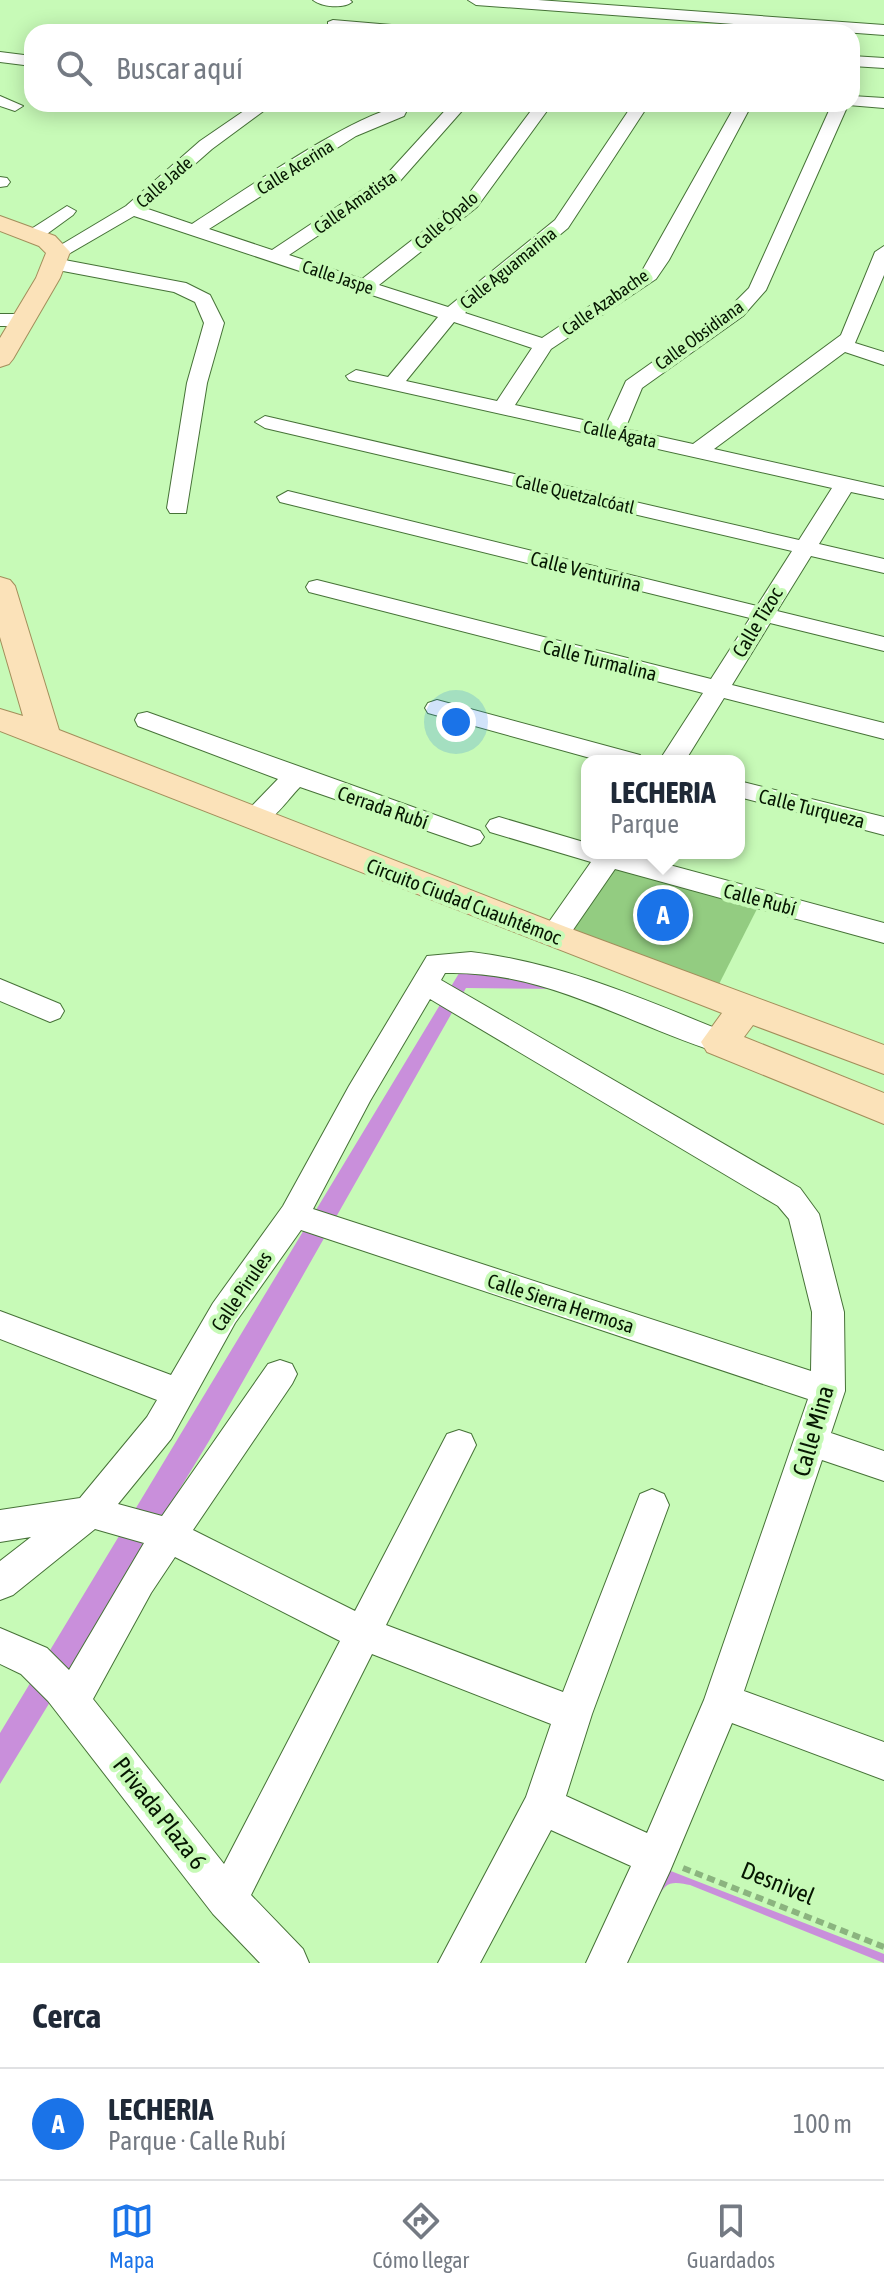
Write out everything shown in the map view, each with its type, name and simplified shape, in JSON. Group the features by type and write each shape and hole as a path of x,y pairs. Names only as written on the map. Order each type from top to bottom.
{"main road":[{"path":"0,223 34,235 56,258 12,320 0,359"},
{"path":"0,586 45,737"},
{"name":"Circuito Ciudad Cuauhtémoc","path":"0,719 554,936 884,1060"},
{"path":"746,1008 720,1042 884,1109"}],"street":[{"path":"321,0 344,1 334,24"},
{"path":"476,0 756,24"},
{"path":"811,24 795,8 840,10"},
{"path":"860,30 884,30"},
{"path":"0,57 24,60"},
{"path":"860,62 884,63"},
{"path":"860,102 884,103"},
{"name":"Calle Jade","path":"56,258 132,210 206,145 253,112"},
{"path":"398,112 418,118"},
{"name":"Calle Amatista","path":"275,256 394,177 418,118 436,112"},
{"name":"Calle Ópalo","path":"365,286 471,203 538,112"},
{"name":"Calle Aguamarina","path":"393,384 450,315 562,224 636,112"},
{"name":"Calle Azabache","path":"502,409 544,345 649,275 740,112"},
{"name":"Calle Obsidiana","path":"614,432 633,385 736,312 757,290 836,112"},
{"name":"Calle Acerina","path":"195,230 350,132 418,118"},
{"name":"Calle Jaspe","path":"132,210 544,345"},
{"path":"34,235 67,211"},
{"path":"698,451 850,337 874,302 884,252"},
{"path":"56,258 179,287 203,299 214,323 197,383 178,508"},
{"path":"842,345 884,359"},
{"name":"Calle Ágata","path":"356,376 884,493"},
{"name":"Calle Quetzalcóatl","path":"265,422 884,566"},
{"name":"Calle Tizoc","path":"676,755 845,484"},
{"name":"Calle Venturina","path":"288,497 884,644"},
{"name":"Calle Turmalina","path":"317,587 884,731"},
{"path":"437,708 609,755"},
{"name":"Cerrada Rubí","path":"147,720 295,776 471,837"},
{"path":"254,819 295,776"},
{"name":"Calle Turqueza","path":"745,791 884,826"},
{"name":"Calle Rubí","path":"499,826 581,849"},
{"path":"554,936 597,859"},
{"name":"Calle Rubí","path":"618,859 884,933"},
{"path":"441,986 461,960 557,977 720,1042"},
{"name":"Calle Pirules","path":"0,1583 103,1514 159,1428 224,1313 300,1217 359,1094 441,986"},
{"name":"Calle Mina","path":"441,986 789,1197 803,1214 828,1312 828,1391 813,1442 722,1701 656,1857 606,1963"},
{"path":"0,989 50,1011"},
{"name":"Calle Sierra Hermosa","path":"300,1217 828,1391"},
{"path":"0,1325 179,1393"},
{"path":"0,1646 56,1683 138,1581 165,1534 280,1374"},
{"path":"813,1442 884,1466"},
{"path":"227,1900 459,1445"},
{"path":"458,1963 543,1806 573,1714 652,1505"},
{"path":"0,1526 103,1514 165,1534 362,1633 573,1714"},
{"name":"Privada Plaza 6","path":"56,1683 227,1900 289,1963"},
{"path":"722,1701 884,1761"},
{"path":"543,1806 656,1857"}],"path":[{"name":"Desnivel","path":"656,1857 884,1947"}],"green space":[{"path":"608,859 621,859 763,897 714,994 561,934"}],"shaded area":[{"path":"461,970 568,989 466,988 209,1441 0,1784 0,1733"},
{"path":"663,1868 884,1954 884,1963 690,1885 678,1883 668,1885 660,1893 628,1963 615,1963"}],"place":[{"name":"LECHERIA","path":"663,915"}]}
